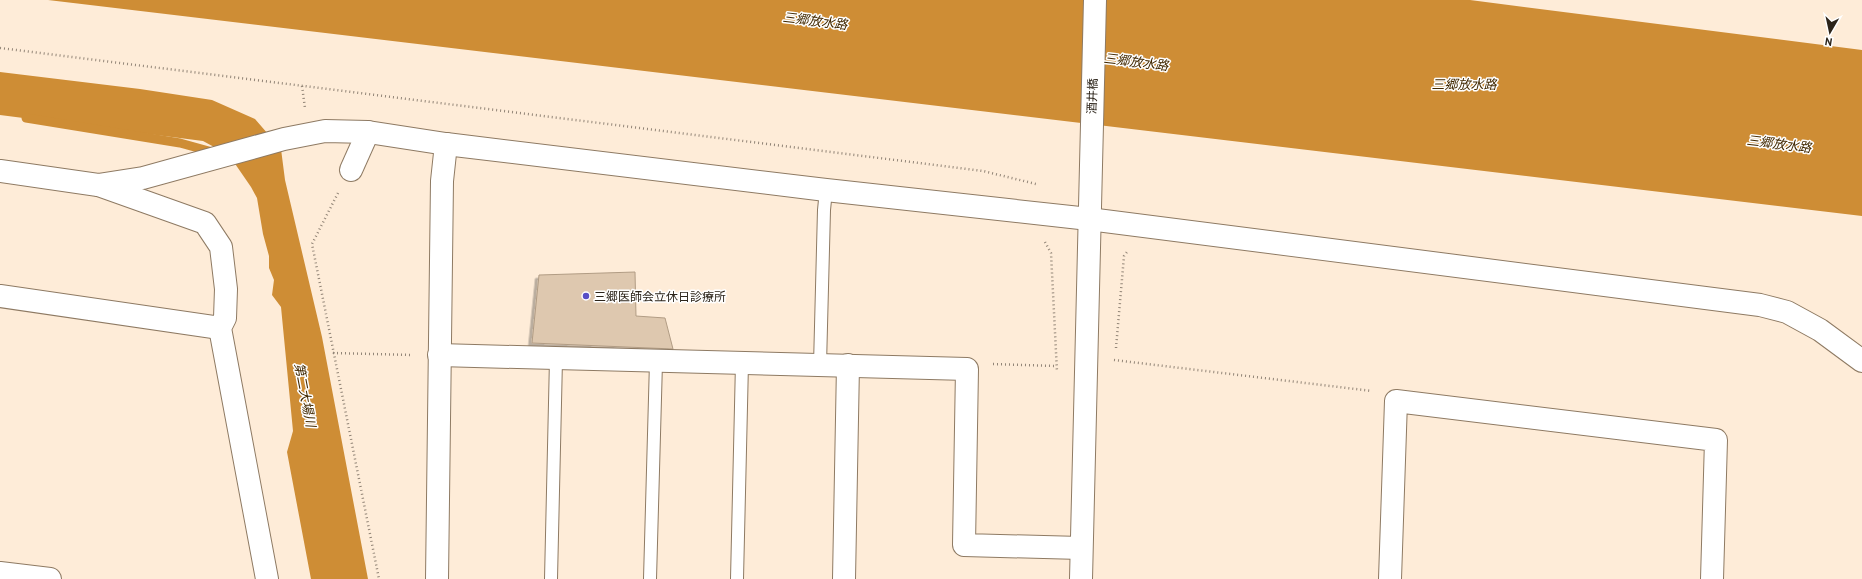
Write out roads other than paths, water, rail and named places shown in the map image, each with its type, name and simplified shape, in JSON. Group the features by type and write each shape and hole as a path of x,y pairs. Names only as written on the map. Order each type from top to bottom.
{"street":[{"name":"酒井橋","path":"1080,579 1095,0"},
{"path":"98,185 143,178 284,139 325,131 368,132 446,144 826,190 1089,219 1760,305 1787,312 1820,330 1862,361"},
{"path":"351,170 368,132"},
{"path":"437,579 442,181 446,144"},
{"path":"0,171 98,185 205,223 221,247 226,289 226,303 225,318 220,328 267,579"},
{"path":"0,296 220,328"},
{"path":"439,355 656,362 967,369 964,545 1081,548"},
{"path":"844,579 848,366"},
{"path":"1390,579 1396,401 1716,440 1712,579"},
{"path":"0,573 50,579"}],"lane":[{"path":"820,365 824,210 826,190"},
{"path":"550,579 556,359"},
{"path":"650,579 656,362"},
{"path":"738,579 742,363"}],"water":[{"name":"三郷放水路","path":"48,0 1470,0 1862,50 1862,216"},
{"name":"第二大場川","path":"0,72 140,89 212,100 255,119 281,149 285,180 322,337 368,579 311,579 287,452 293,431 281,307 272,295 274,280 269,268 269,256 263,234 257,198 229,155 203,141 0,115"}],"waterway":[{"path":"26,118 180,143 216,153"}],"place":[{"name":"三郷医師会立休日診療所","path":"586,296"}]}
